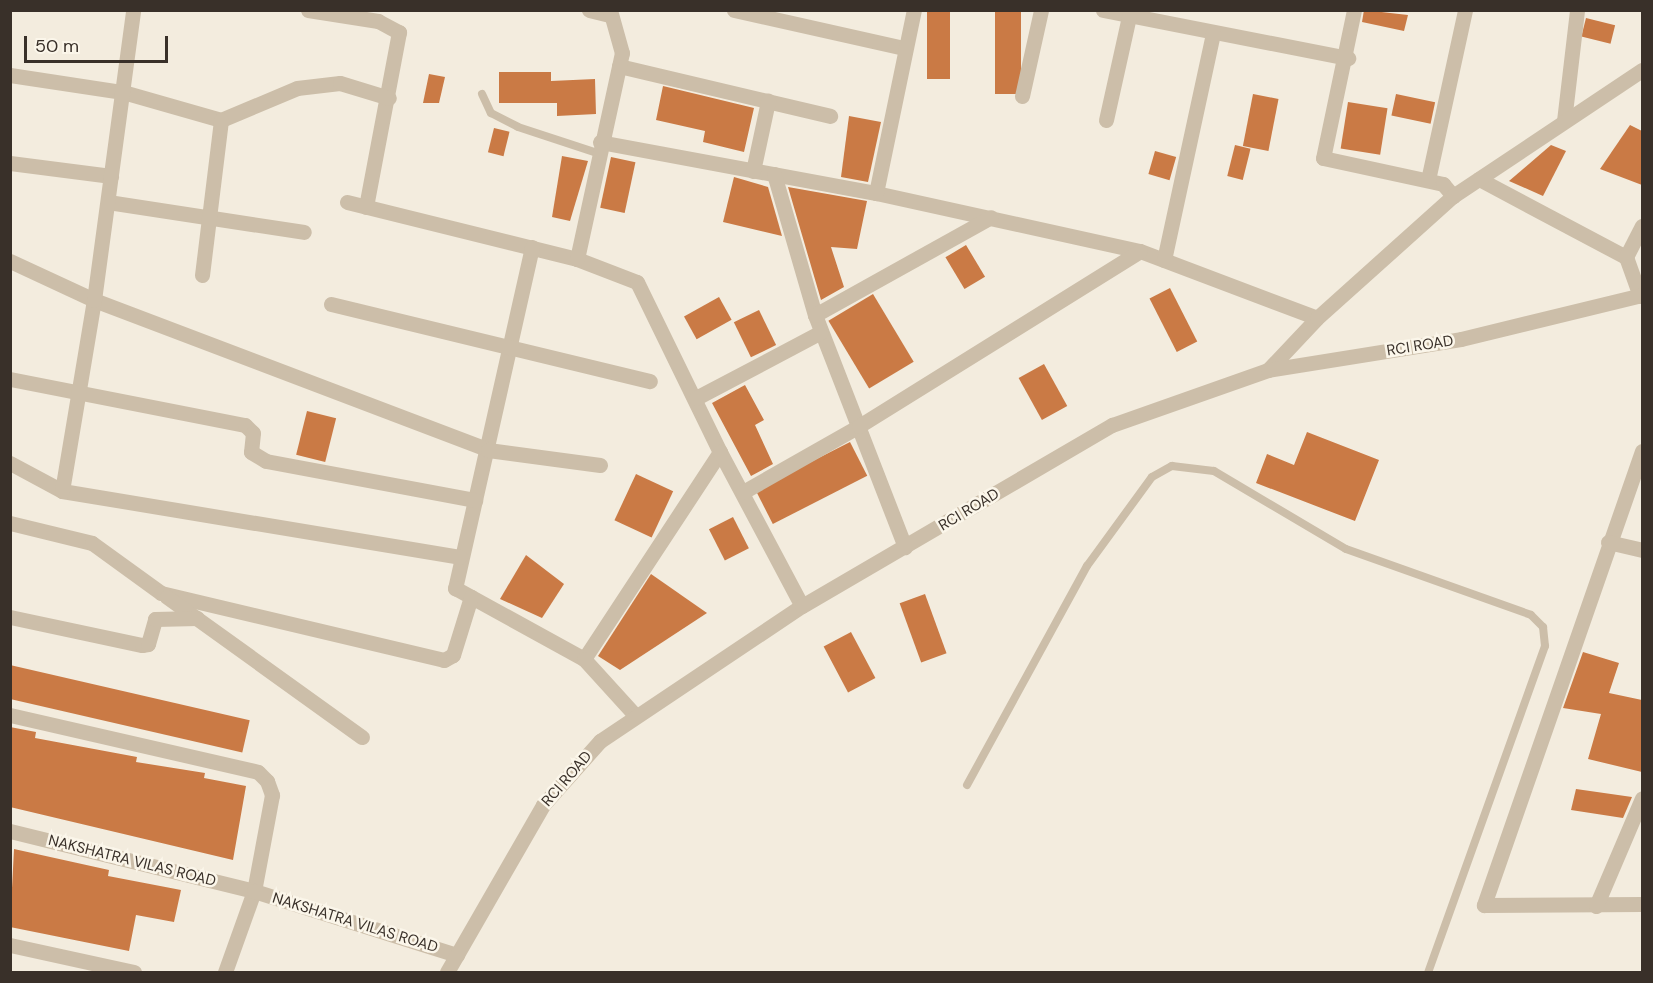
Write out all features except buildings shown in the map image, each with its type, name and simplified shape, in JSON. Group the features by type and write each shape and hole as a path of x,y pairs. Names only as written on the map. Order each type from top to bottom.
{"street":[{"path":"62,490 94,300 133,10"},
{"path":"308,10 378,21 399,32 389,98 366,207"},
{"path":"577,259 599,147 622,53 609,13 589,10"},
{"path":"734,10 904,48"},
{"path":"876,192 904,48 914,10"},
{"path":"1022,96 1041,10"},
{"path":"1103,10 1138,15 1213,33 1348,58"},
{"path":"1354,10 1348,58 1323,158 1443,184 1453,196"},
{"path":"1428,180 1465,10"},
{"path":"1564,121 1577,10"},
{"path":"1106,120 1138,15"},
{"path":"1164,260 1213,33"},
{"path":"618,66 830,116"},
{"path":"1268,370 1317,318 1453,196 1642,70"},
{"path":"10,75 123,92 221,120 297,88 340,82 389,98"},
{"path":"753,171 768,101"},
{"path":"202,275 221,120"},
{"path":"599,147 876,192 1140,251 1317,318"},
{"path":"10,163 111,176"},
{"path":"774,174 815,315 905,547"},
{"path":"1479,179 1626,257 1641,295"},
{"path":"108,202 304,232"},
{"path":"347,202 577,259 637,282 696,398 720,452 802,606"},
{"path":"815,315 991,217"},
{"path":"1626,257 1642,226"},
{"path":"532,247 512,346 476,500 460,557 455,588 584,659 635,715"},
{"path":"742,492 859,426 1140,251"},
{"path":"10,261 94,300 488,450 600,465"},
{"name":"RCI ROAD","path":"447,972 543,805 600,741 635,715 802,606 1112,425 1268,370 1461,339 1641,295"},
{"path":"331,304 650,381"},
{"path":"696,398 821,332"},
{"path":"10,379 245,425 253,433 251,452 266,461 476,500"},
{"path":"1642,451 1608,542 1484,905 1642,904"},
{"path":"584,659 720,452"},
{"path":"10,463 62,490 460,557"},
{"path":"10,523 92,543 362,737"},
{"path":"1608,542 1642,550"},
{"path":"161,593 444,660 453,655 471,597"},
{"path":"10,617 142,645 148,644 155,619 197,618"},
{"path":"10,715 258,772 272,795 254,891 225,972"},
{"path":"1596,906 1642,798"},
{"name":"NAKSHATRA VILAS ROAD","path":"10,831 254,891 457,955"},
{"path":"10,945 134,972"}],"lane":[{"path":"482,94 491,112 518,127 599,147"},
{"path":"967,785 1087,566 1152,477 1172,466 1214,471 1346,549 1531,615 1543,627 1545,646 1428,972"}]}
